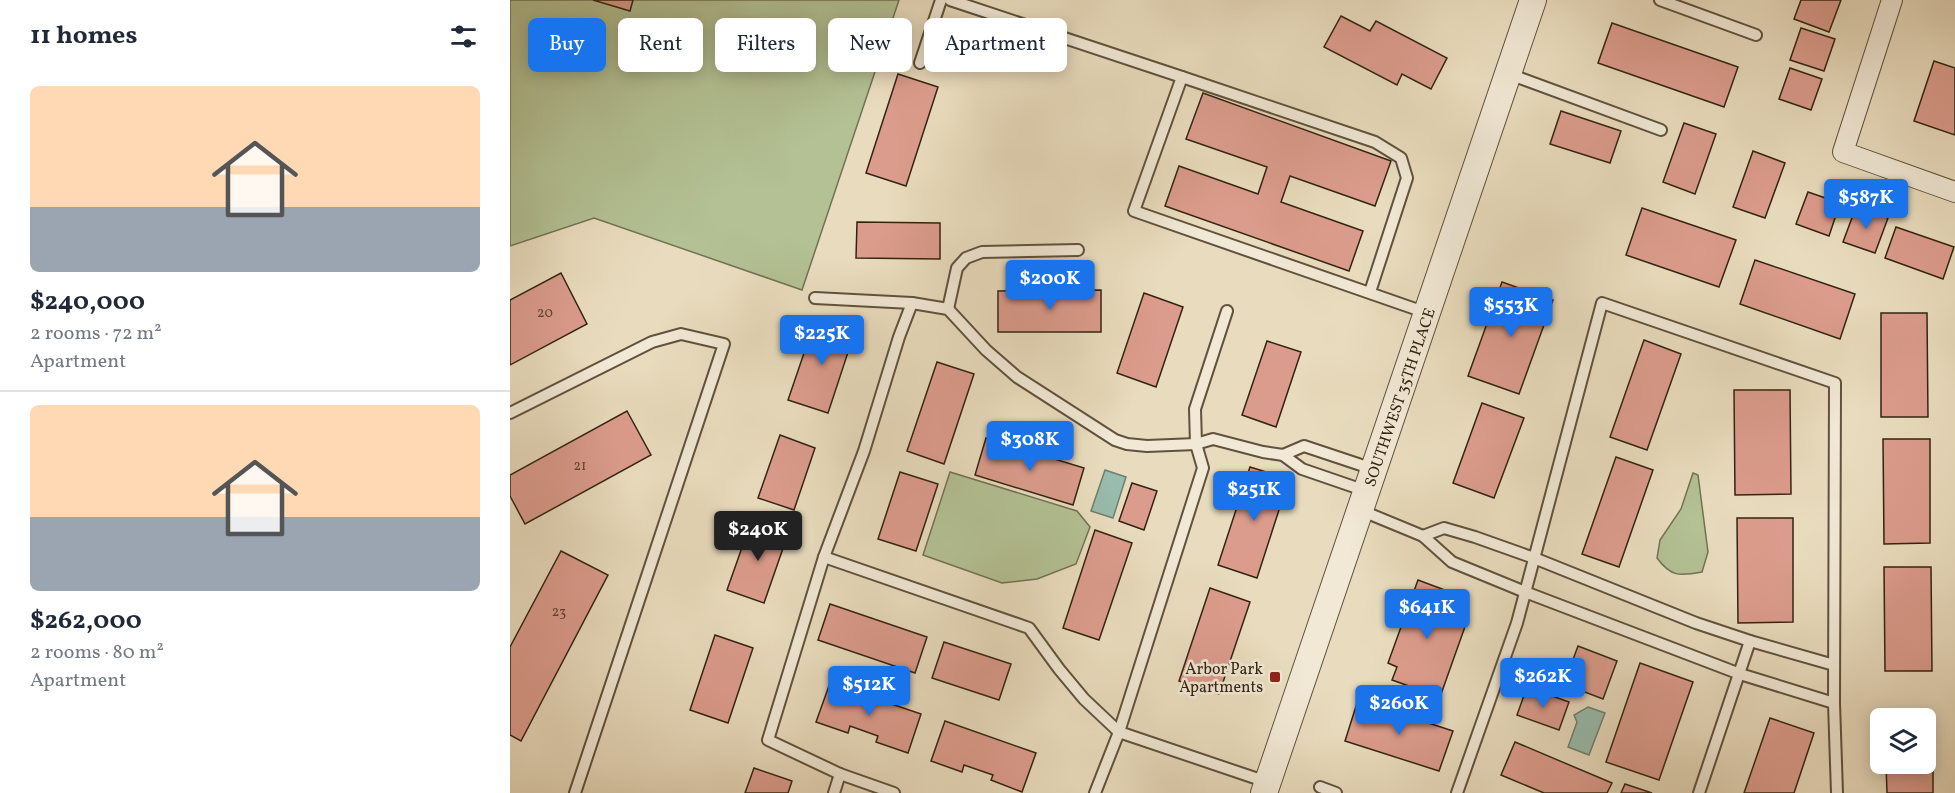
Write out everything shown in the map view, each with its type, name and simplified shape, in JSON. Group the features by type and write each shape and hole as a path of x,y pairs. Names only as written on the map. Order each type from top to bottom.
{"street":[{"name":"SOUTHWEST 35TH PLACE","path":"1265,788 1533,0"},
{"path":"1892,0 1843,152 1955,192"}],"lane":[{"path":"920,63 941,0"},
{"path":"950,0 1375,142 1401,158 1407,178 1370,292"},
{"path":"1660,0 1756,35"},
{"path":"1508,74 1661,130"},
{"path":"1182,77 1134,211 1427,313"},
{"path":"948,309 957,268 966,258 982,252 1078,250"},
{"path":"815,298 912,303 948,309 986,350 1017,377 1116,440 1127,444 1147,446 1196,444 1213,439 1283,455 1302,469 1367,490"},
{"path":"894,793 840,774 768,740 824,556 864,451 899,337 912,303"},
{"path":"1457,793 1517,622 1602,303 1835,383 1834,703 1837,793"},
{"path":"1095,793 1119,732 1203,468 1196,444 1195,409 1227,311"},
{"path":"510,413 652,342 681,334 724,344 575,793"},
{"path":"1283,455 1304,446 1367,490 1452,562 1740,674 1834,703"},
{"path":"1423,536 1443,528 1534,558 1696,623 1834,665"},
{"path":"824,556 1029,628 1084,699 1119,732 1265,788"},
{"path":"1700,793 1750,641"},
{"path":"834,793 840,774"},
{"path":"1320,787 1336,793"}],"shaded area":[{"path":"510,0 899,0 893,18 828,18 828,72 875,72 802,290 594,218 510,246"},
{"path":"1105,470 1126,477 1113,518 1091,511"},
{"path":"950,472 1077,511 1090,527 1076,564 1037,579 1002,583 923,555"},
{"path":"1693,473 1698,475 1708,552 1702,572 1676,574 1667,569 1657,558 1660,540 1681,509"},
{"path":"1588,707 1605,713 1589,755 1568,747 1577,722 1574,715"}],"building":[{"path":"593,0 633,0 630,11"},
{"path":"1801,0 1841,0 1829,32 1794,19"},
{"path":"1341,16 1370,31 1376,21 1447,58 1431,89 1402,74 1397,85 1324,47"},
{"path":"1612,23 1738,67 1724,107 1598,63"},
{"path":"1801,28 1835,39 1824,71 1790,60"},
{"path":"1934,61 1955,68 1955,135 1914,121"},
{"path":"1790,68 1822,79 1811,110 1779,99"},
{"path":"898,74 938,87 906,186 866,173"},
{"path":"1203,93 1391,161 1375,206 1290,176 1281,202 1363,231 1349,271 1165,206 1179,166 1258,194 1267,167 1186,139"},
{"path":"1561,111 1621,131 1610,163 1550,144"},
{"path":"1684,123 1716,134 1695,194 1663,182"},
{"path":"1753,151 1785,163 1765,218 1733,207"},
{"path":"1808,192 1840,203 1829,236 1796,224"},
{"path":"1856,207 1888,218 1875,253 1843,242"},
{"path":"1642,208 1736,240 1719,287 1626,255"},
{"path":"857,222 940,223 940,259 856,258"},
{"path":"1896,227 1954,247 1943,279 1885,258"},
{"path":"1755,260 1855,294 1840,339 1740,304"},
{"path":"561,273 587,324 510,365 510,300"},
{"path":"1502,282 1553,300 1519,394 1468,376"},
{"path":"1101,290 1101,332 998,332 998,291"},
{"path":"1144,293 1183,307 1156,387 1117,373"},
{"path":"1881,313 1927,313 1928,417 1881,417"},
{"path":"816,318 855,331 828,413 788,400"},
{"path":"1644,340 1681,354 1647,450 1610,437"},
{"path":"1267,341 1301,352 1276,427 1242,415"},
{"path":"937,362 974,374 944,464 907,451"},
{"path":"1734,390 1790,390 1791,494 1735,495"},
{"path":"1482,403 1524,418 1494,498 1453,483"},
{"path":"627,411 651,455 525,524 510,496 510,475"},
{"path":"780,435 815,448 794,510 758,498"},
{"path":"986,438 1084,468 1073,505 975,475"},
{"path":"1883,439 1930,439 1930,543 1884,544"},
{"path":"1616,457 1653,470 1619,567 1582,554"},
{"path":"1250,467 1289,479 1257,578 1218,565"},
{"path":"900,472 938,484 916,551 878,539"},
{"path":"1132,483 1157,491 1144,530 1119,521"},
{"path":"1737,518 1793,518 1793,622 1738,623"},
{"path":"751,522 788,534 764,603 727,590"},
{"path":"1095,530 1132,543 1099,640 1063,628"},
{"path":"561,551 608,575 521,741 510,735 510,647"},
{"path":"1884,567 1931,567 1932,671 1885,671"},
{"path":"1418,580 1458,595 1450,616 1467,621 1440,697 1392,680 1397,667 1388,663"},
{"path":"1210,588 1250,602 1219,694 1179,681"},
{"path":"830,604 927,637 915,673 818,640"},
{"path":"715,635 753,648 728,723 690,710"},
{"path":"944,642 1011,664 999,700 932,678"},
{"path":"1578,646 1617,661 1603,699 1564,684"},
{"path":"1640,663 1693,682 1659,780 1606,762"},
{"path":"830,683 921,714 908,753 876,742 878,736 850,726 848,733 816,722"},
{"path":"1527,687 1569,702 1559,730 1517,715"},
{"path":"1358,700 1453,731 1439,771 1345,741"},
{"path":"1770,718 1814,733 1794,793 1744,793"},
{"path":"945,721 1036,753 1022,792 991,780 993,775 964,765 962,772 931,761"},
{"path":"1515,742 1612,783 1607,793 1544,793 1501,775"},
{"path":"754,768 792,781 788,793 745,793"},
{"path":"1886,774 1933,774 1933,793 1887,793"},
{"path":"1625,784 1652,793 1621,793"}],"place":[{"name":"Arbor Park Apartments","path":"1275,677"}]}
